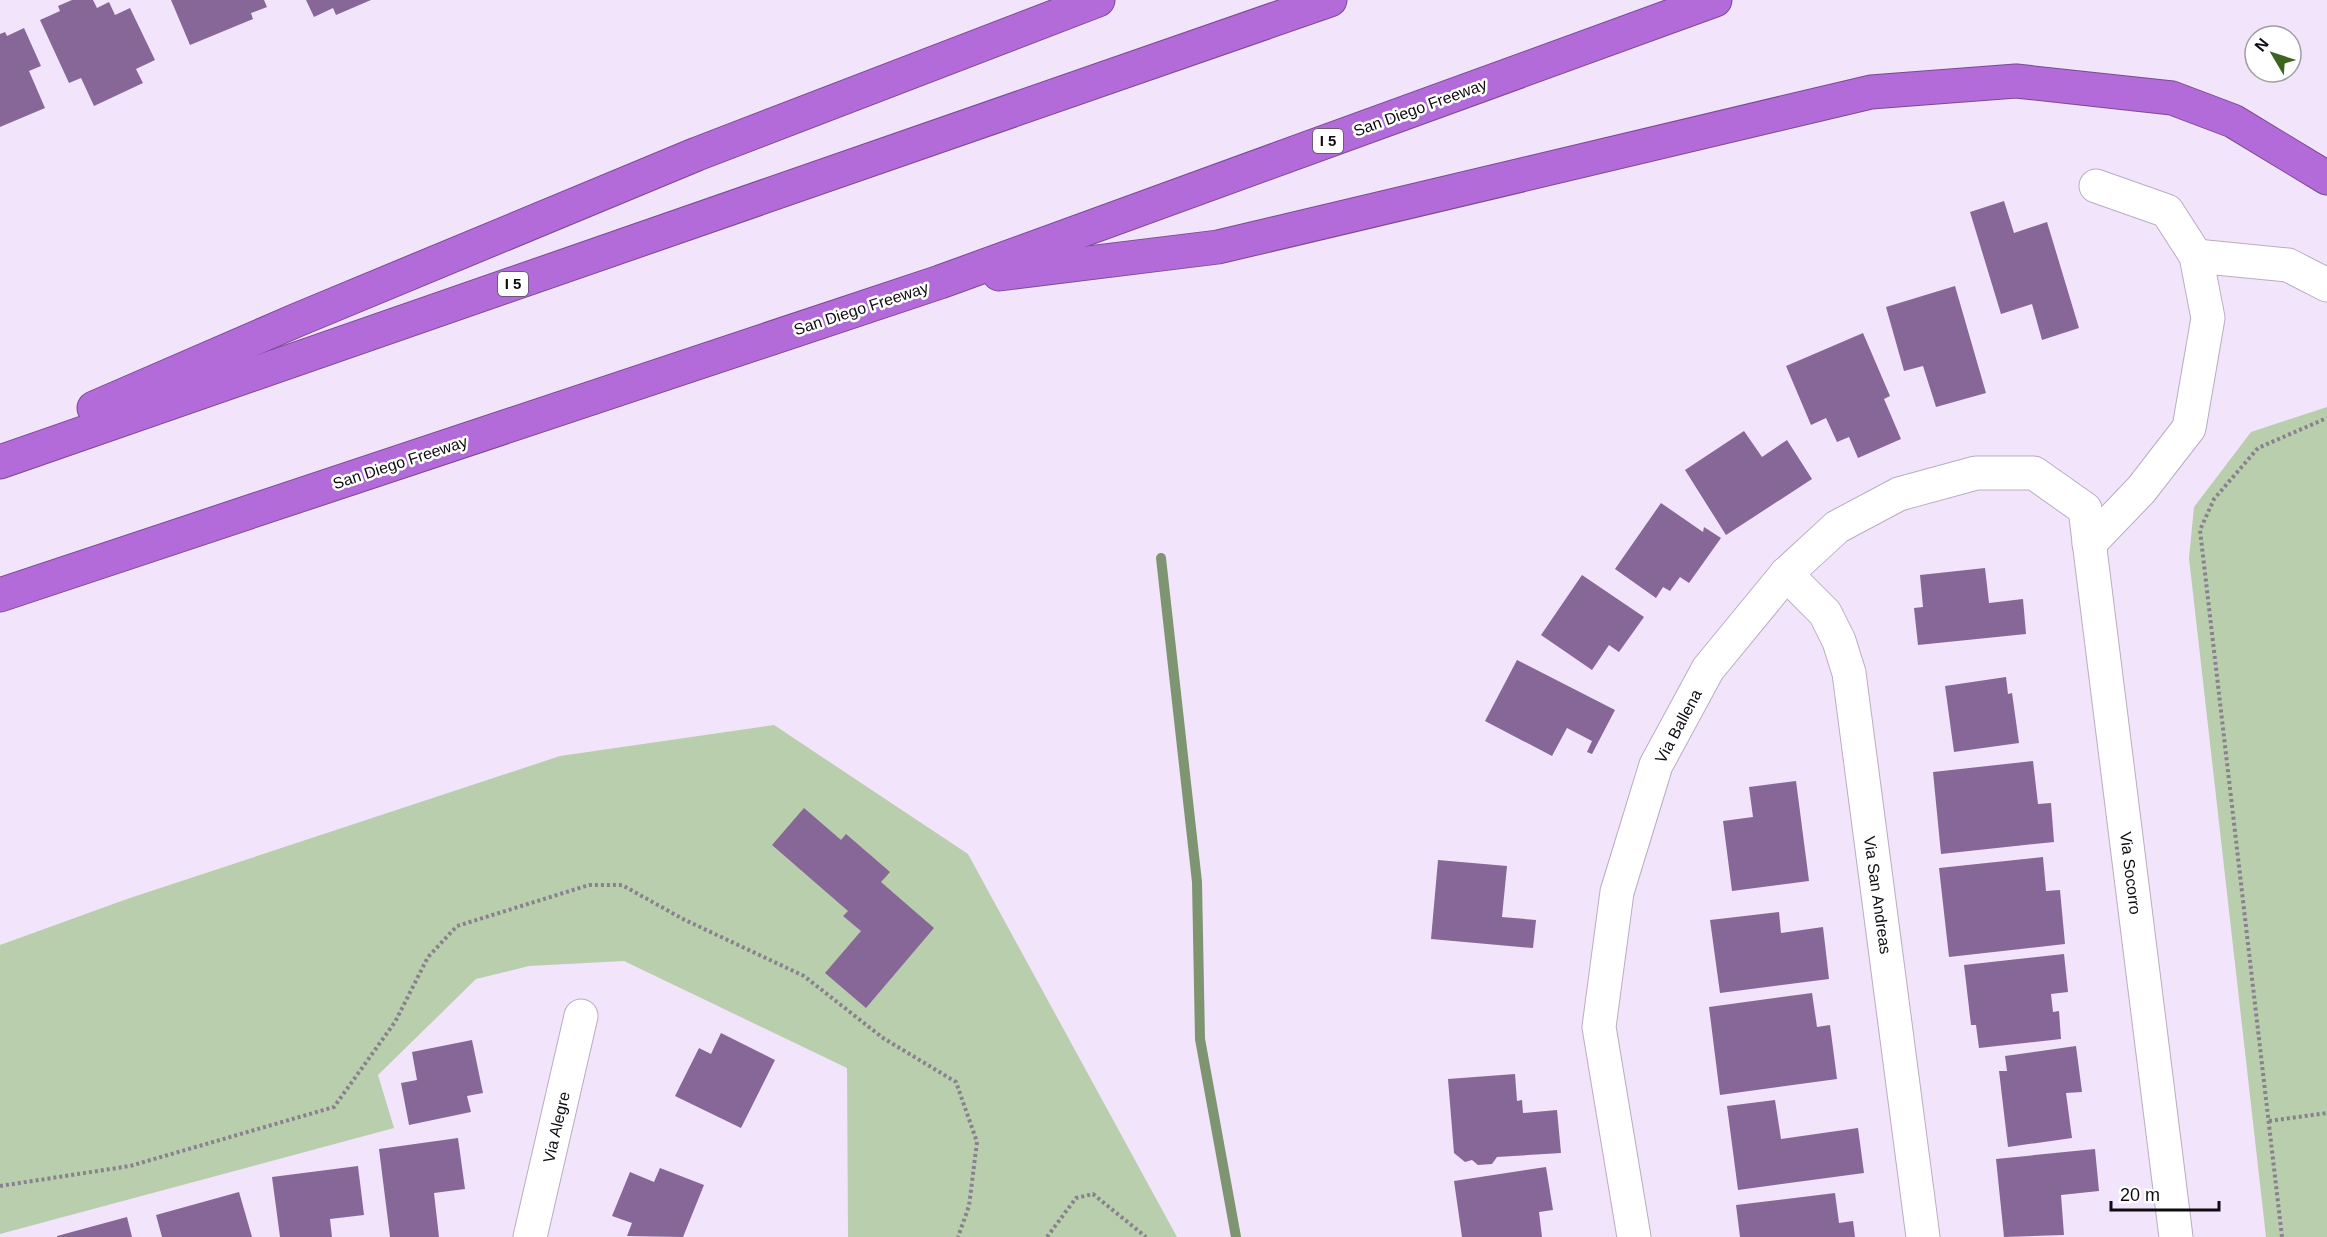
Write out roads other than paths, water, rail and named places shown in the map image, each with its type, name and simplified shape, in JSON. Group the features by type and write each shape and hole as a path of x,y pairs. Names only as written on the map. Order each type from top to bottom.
{"highway":[{"path":"0,449 297,320 697,154 1098,0"},
{"name":"I 5","path":"0,462 1330,0"},
{"name":"San Diego Freeway","path":"0,595 940,282 1715,0"},
{"path":"940,282 1218,247 1871,92 1971,84 2016,81 2172,98 2233,121 2327,178"}],"street":[{"path":"2089,544 2141,490 2189,428 2208,318 2196,256 2167,211 2096,186"},
{"path":"2196,256 2288,266 2327,285"},
{"name":"Via Ballena","path":"1634,1237 1599,1027 1617,892 1656,765 1708,669 1786,574 1837,527 1899,494 1976,473 2034,473 2085,509"},
{"name":"Via Socorro","path":"2085,509 2176,1237"},
{"name":"Via San Andreas","path":"1786,574 1825,613 1839,641 1849,673 1923,1237"},
{"name":"Via Alegre","path":"530,1237 581,1016"}],"waterway":[{"path":"1161,558 1197,882 1200,1039 1236,1237"}]}
